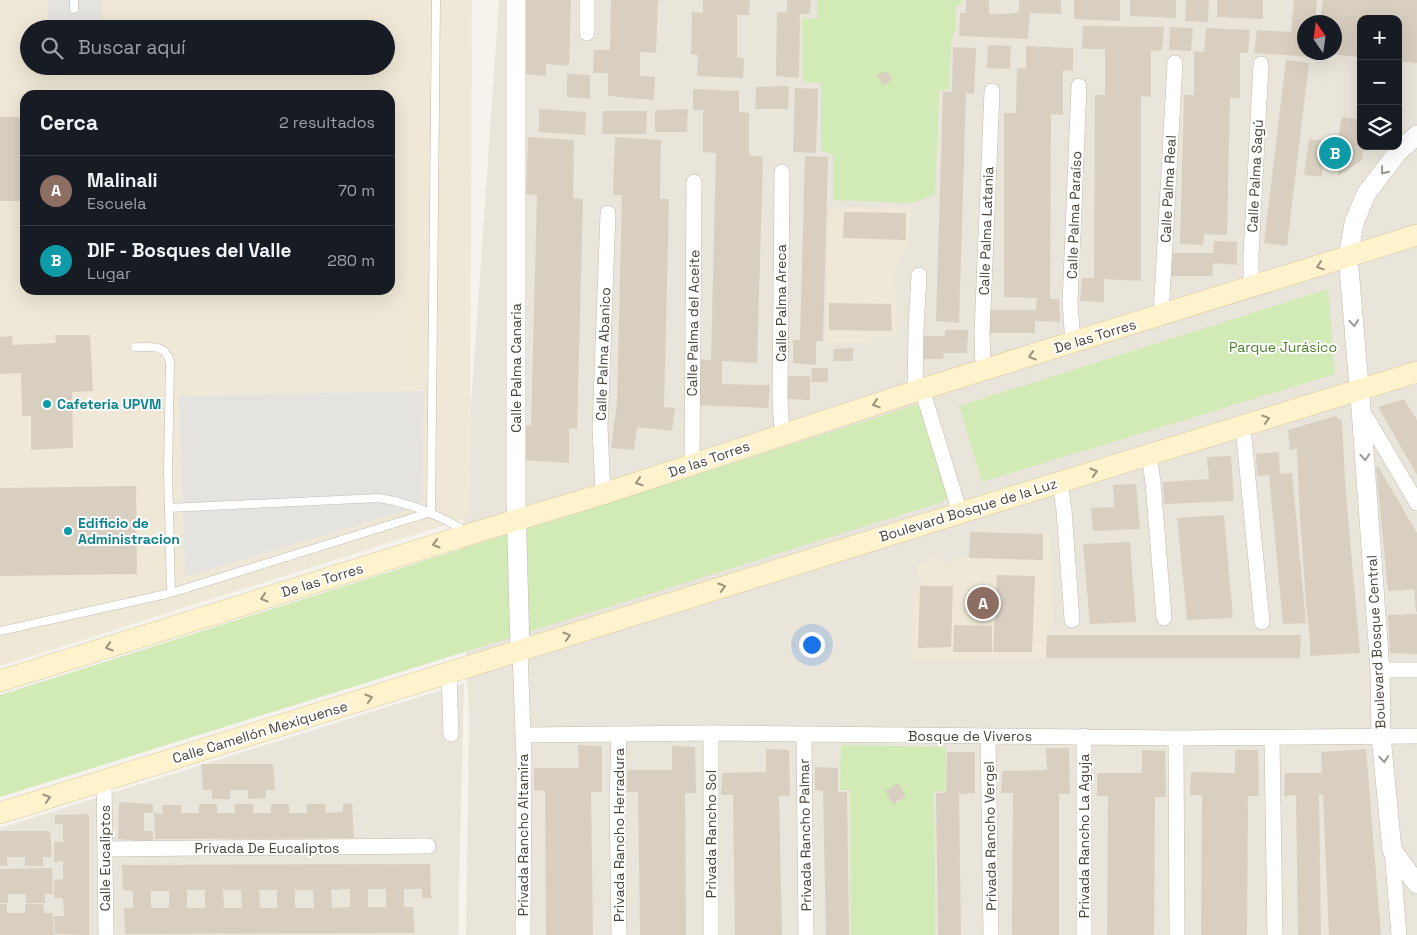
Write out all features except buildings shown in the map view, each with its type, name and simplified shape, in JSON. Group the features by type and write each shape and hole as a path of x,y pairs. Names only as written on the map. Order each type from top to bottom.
{"main road":[{"name":"De las Torres","path":"0,681 603,494 919,390 1417,235"},
{"name":"Boulevard Bosque de la Luz","path":"520,651 960,512 1243,426 1361,400 1417,372"},
{"name":"Calle Camellón Mexiquense","path":"0,813 520,651"}],"street":[{"name":"Calle Palma Canaria","path":"516,0 516,521 523,735"},
{"path":"587,0 587,32"},
{"name":"Calle Palma Real","path":"1161,316 1175,63"},
{"name":"Calle Palma Sagú","path":"1251,288 1260,64"},
{"name":"Calle Palma Paraíso","path":"1073,343 1070,303 1079,86"},
{"name":"Calle Palma Latania","path":"983,371 982,333 992,91"},
{"name":"Boulevard Bosque Central","path":"1392,850 1381,736 1380,670 1361,400 1348,257 1354,224 1366,194 1398,152 1417,135"},
{"name":"Calle Palma Areca","path":"782,172 780,390 782,434"},
{"name":"Calle Palma del Aceite","path":"692,465 694,182"},
{"name":"Calle Palma Abanico","path":"603,494 600,427 608,213"},
{"path":"919,275 916,329 919,390 960,512"},
{"path":"1361,400 1417,503"},
{"path":"1243,426 1262,622"},
{"path":"1148,455 1154,482 1164,618"},
{"path":"1060,482 1064,510 1072,620"},
{"path":"1380,670 1417,670"},
{"path":"449,673 451,734"},
{"name":"Bosque de Viveros","path":"523,735 711,733 1176,738 1417,736"},
{"name":"Privada Rancho Sol","path":"711,733 711,935"},
{"name":"Privada Rancho Herradura","path":"619,734 617,801 619,935"},
{"name":"Privada Rancho Palmar","path":"804,734 806,935"},
{"name":"Privada Rancho Altamira","path":"523,735 523,935"},
{"name":"Privada Rancho Vergel","path":"988,736 991,935"},
{"name":"Privada Rancho La Aguja","path":"1084,736 1084,935"},
{"path":"1176,738 1177,935"},
{"path":"1272,738 1274,935"},
{"name":"Calle Eucaliptos","path":"104,780 106,935"},
{"name":"Privada De Eucaliptos","path":"105,849 428,846"},
{"path":"1392,850 1417,884"},
{"path":"1392,850 1399,935"}],"lane":[{"path":"74,0 74,9"},
{"path":"431,512 436,0"},
{"path":"135,347 161,348 167,353 170,362 169,508 171,593"},
{"path":"169,508 379,498 400,501 431,512 470,534"},
{"path":"0,631 171,593 431,512"}],"shaded area":[{"path":"0,0 472,0 470,517 0,666"},
{"path":"48,0 102,0 102,20 48,20"},
{"path":"499,0 1417,0 1417,935 466,935 469,716 461,551"},
{"path":"911,207 908,244 895,266 897,335 875,336 867,343 825,343 830,208"},
{"path":"424,391 423,505 185,577 179,396"},
{"path":"970,532 1050,534 1053,620 1047,635 1046,658 912,659 913,587 925,586 917,571 919,564 929,557 940,558 949,565 957,557 969,558"},
{"path":"464,683 458,935 0,935 0,828"}],"green space":[{"path":"817,0 961,0 961,5 956,6 955,31 951,41 949,89 939,90 935,194 913,203 833,200 833,155 821,150 821,83 803,82 802,19 817,18"},
{"name":"Parque Jurásico","path":"1328,289 1335,374 982,482 959,406"},
{"path":"919,404 948,496 942,502 528,632 527,529"},
{"path":"506,535 510,536 512,637 0,797 0,695"},
{"path":"841,745 946,747 945,791 934,792 935,935 851,935 850,790 840,790"}],"place":[{"name":"DIF - Bosques del Valle","path":"1335,153"},
{"name":"Cafeteria UPVM","path":"47,404"},
{"name":"Edificio de Administracion","path":"68,531"},
{"name":"Malinali","path":"983,603"}]}
